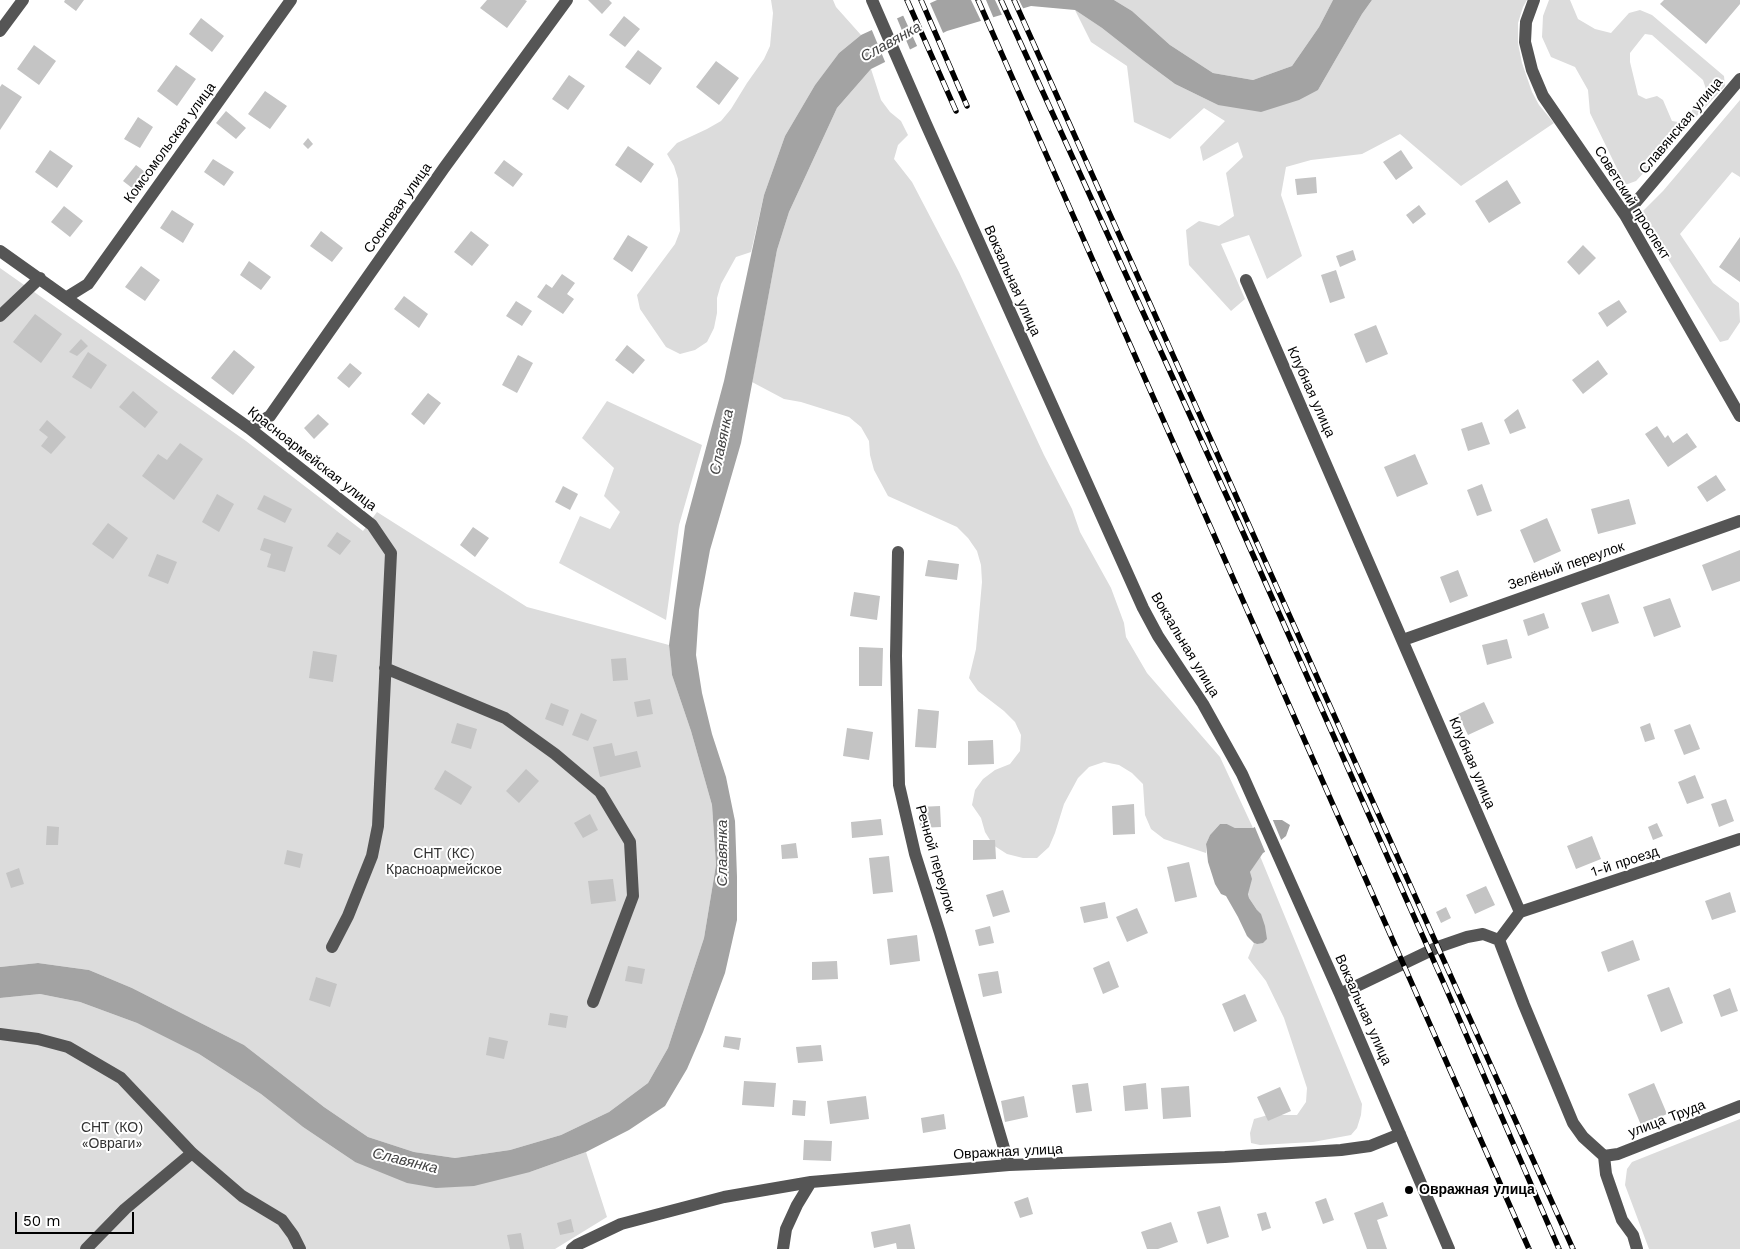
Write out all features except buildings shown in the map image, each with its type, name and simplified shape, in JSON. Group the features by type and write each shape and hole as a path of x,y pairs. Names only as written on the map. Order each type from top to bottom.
{"street":[{"path":"0,31 23,0"},
{"name":"Комсомольская улица","path":"67,298 88,284 292,0"},
{"name":"Сосновая улица","path":"249,428 270,416 444,168 567,0"},
{"name":"Вокзальная улица","path":"872,0 1143,608 1158,636 1203,704 1242,774 1340,994 1449,1249"},
{"name":"Советский проспект","path":"1534,0 1526,22 1525,42 1532,70 1543,96 1625,215 1740,416"},
{"name":"Славянская улица","path":"1625,215 1740,79"},
{"name":"Красноармейская улица","path":"0,251 249,428 372,525 391,553 378,826 372,856 348,916 332,947"},
{"path":"0,316 40,278"},
{"name":"Клубная улица","path":"1246,280 1520,912"},
{"name":"Зелёный переулок","path":"1403,640 1740,521"},
{"name":"Речной переулок","path":"898,552 896,656 899,785 915,854 1009,1165"},
{"path":"385,668 505,718 554,754 600,792 630,842 633,896 593,1002"},
{"name":"1-й проезд","path":"1520,912 1740,839"},
{"path":"1499,940 1520,912"},
{"path":"1340,994 1445,944 1483,934 1499,940 1573,1123 1583,1137 1604,1156 1606,1174 1622,1220 1633,1236 1637,1249"},
{"path":"0,1034 38,1039 68,1047 121,1078 192,1152 242,1196 282,1220 300,1249"},
{"name":"улица Труда","path":"1604,1156 1618,1154 1740,1106"},
{"name":"Овражная улица","path":"572,1249 621,1224 724,1197 811,1182 1009,1165 1225,1158 1341,1150 1370,1146 1400,1134"},
{"path":"86,1249 125,1209 192,1152"},
{"path":"783,1249 786,1229 797,1205 811,1182"}],"green space":[{"path":"771,0 833,0 836,7 861,35 839,53 815,85 785,136 764,195 751,252 736,257 721,284 717,298 714,328 707,342 695,350 680,354 666,347 640,309 637,295 675,244 680,231 678,179 674,166 667,154 677,143 721,121 731,109 764,59 770,46 773,13"},
{"path":"1114,0 1333,0 1319,27 1292,66 1253,80 1213,73 1170,45 1132,11"},
{"path":"1372,0 1527,0 1518,23 1518,43 1522,63 1532,92 1539,105 1554,123 1461,186 1400,134 1362,154 1311,160 1286,167 1281,195 1302,256 1267,279 1249,235 1221,244 1245,299 1231,311 1189,265 1186,230 1199,221 1219,226 1234,216 1226,173 1243,157 1238,142 1203,161 1200,147 1225,121 1204,108 1170,139 1134,122 1127,66 1091,42 1075,10 1102,28 1175,84 1218,105 1318,90"},
{"path":"1549,0 1570,0 1578,19 1595,29 1611,33 1629,13 1640,10 1652,15 1724,76 1725,86 1636,181 1625,185 1590,113 1588,90 1575,67 1551,57 1542,37 1543,16","holes":["1645,34 1652,35 1703,80 1706,89 1704,96 1689,114 1678,122 1672,121 1663,100 1657,96 1646,99 1638,95 1630,62 1630,53"]},
{"path":"871,69 881,100 890,112 901,121 908,135 898,145 894,159 912,182 959,272 1044,455 1072,509 1080,532 1111,588 1124,623 1126,637 1147,673 1220,757 1253,828 1235,828 1227,824 1220,824 1210,835 1206,844 1206,853 1164,839 1151,829 1145,815 1143,784 1132,773 1119,765 1104,762 1089,767 1078,778 1064,804 1049,847 1037,858 1023,858 1007,854 993,845 985,832 981,818 972,805 975,790 983,779 995,770 1010,764 1020,751 1021,735 1015,722 978,691 969,678 976,649 982,582 981,565 977,551 957,527 888,496 874,470 869,441 861,427 849,417 801,402 784,399 752,382 777,250 789,212 837,108"},
{"path":"1740,100 1740,177 1732,172 1680,234 1713,283 1739,303 1740,322 1728,340 1720,342 1640,214 1663,191"},
{"name":"СНТ (КС) Красноармейское","path":"0,268 246,441 363,531 377,512 527,607 669,645 672,675 691,731 712,805 716,865 704,938 668,1048 648,1083 609,1112 561,1135 510,1150 455,1158 414,1152 368,1137 324,1107 244,1045 132,988 89,970 38,963 0,967"},
{"path":"607,401 702,445 679,525 666,620 559,563 580,516 610,529 620,512 604,496 614,468 582,438"},
{"path":"1260,856 1362,1104 1357,1128 1351,1135 1313,1142 1260,1145 1251,1143 1250,1133 1254,1119 1268,1115 1297,1115 1306,1102 1307,1088 1284,1018 1266,981 1248,958 1254,943 1257,944 1257,910 1248,893 1250,872"},
{"name":"СНТ (КО) «Овраги»","path":"40,994 80,1002 137,1023 199,1054 261,1094 303,1127 355,1162 530,1172 586,1152 607,1217 555,1249 0,1249 0,998"},
{"path":"1740,1119 1740,1249 1649,1249 1625,1185 1627,1169 1632,1162"}],"water":[{"name":"Славянка","path":"937,0 1114,0 1132,11 1170,45 1213,73 1253,80 1292,66 1319,27 1333,0 1372,0 1318,90 1299,100 1261,112 1218,105 1175,84 1102,28 1075,10 1031,6 947,31 871,69 837,108 789,212 777,250 741,443 710,550 699,610 696,655 702,693 712,734 726,777 735,821 737,920 725,973 703,1032 687,1069 665,1106 629,1130 586,1152 530,1172 474,1186 436,1188 407,1183 355,1162 303,1127 261,1094 199,1054 137,1023 80,1002 40,994 0,998 0,967 38,963 89,970 132,988 244,1045 324,1107 368,1137 414,1152 455,1158 510,1150 561,1135 609,1112 648,1083 668,1048 704,938 716,865 712,805 691,731 672,675 669,645 685,526 724,381 764,195 785,136 815,85 839,53 861,35"},
{"path":"1267,820 1282,820 1290,825 1286,836 1263,853 1250,872 1252,879 1248,894 1249,898 1261,914 1267,939 1263,943 1257,944 1247,936 1226,896 1221,894 1215,884 1208,862 1206,844 1210,835 1220,824 1227,824 1235,828 1253,828"}],"pier":[{"path":"971,0 986,0 994,19 982,23"},
{"path":"995,0 1019,0 1024,10 1003,17"},
{"path":"929,1 944,35 918,48 902,13"},
{"path":"896,16 911,52 886,64 871,28"},
{"path":"1266,818 1272,818 1282,842 1266,854 1254,825"}],"railway":[{"path":"907,0 956,111"},
{"path":"921,0 967,106"},
{"path":"978,0 1529,1249"},
{"path":"1001,0 1233,510 1445,986 1559,1249"},
{"path":"1014,0 1573,1249"}],"place":[{"name":"Овражная улица","path":"1409,1190"}]}
